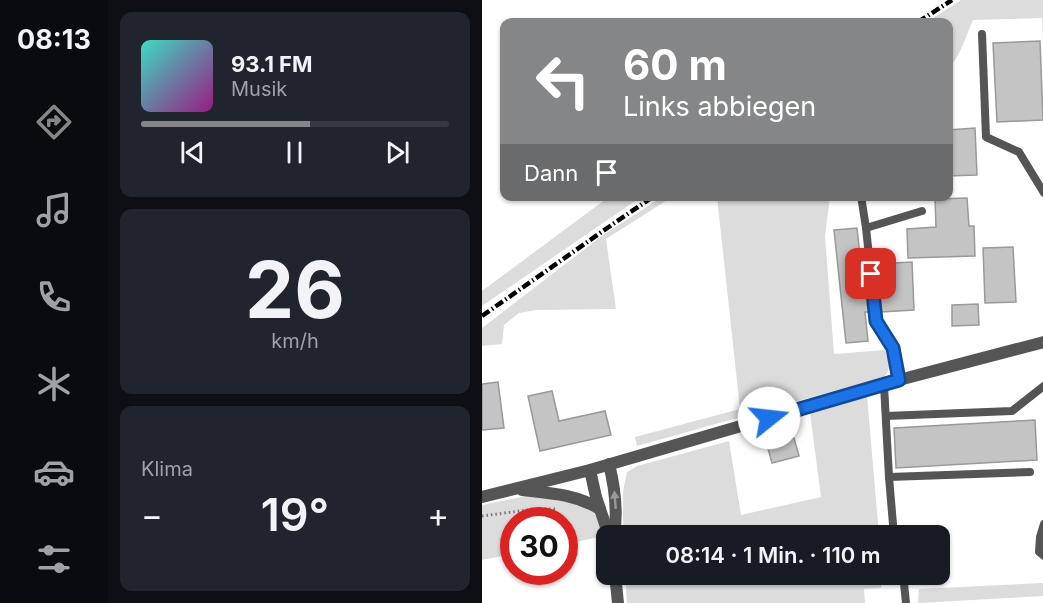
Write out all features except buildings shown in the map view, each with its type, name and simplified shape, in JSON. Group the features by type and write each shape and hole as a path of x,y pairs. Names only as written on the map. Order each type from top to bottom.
{"street":[{"path":"482,497 590,470 899,380 1043,342"},
{"path":"609,464 615,490 615,525"},
{"path":"590,470 606,525"},
{"path":"512,489 571,496 585,500 601,512"},
{"path":"616,585 618,603"}],"lane":[{"path":"982,34 986,137 1019,152 1043,193"},
{"path":"862,201 876,321 893,348 899,380"},
{"path":"866,228 922,211"},
{"path":"884,385 893,525"},
{"path":"886,416 1012,411 1043,386"},
{"path":"889,477 1030,472"},
{"path":"1043,524 1039,552 1043,556"},
{"path":"904,585 906,603"}],"path":[{"path":"482,516 500,514"}],"shaded area":[{"path":"961,0 1043,0 1043,41 1042,18 973,20 953,62 953,18 933,18"},
{"path":"603,201 635,201 482,306 482,291"},
{"path":"656,201 666,201 606,239 616,309 536,310 519,313 504,325 502,344 482,346 482,328 603,235"},
{"path":"717,201 829,201 825,236 834,354 885,350 889,360 888,371 884,377 637,446 635,437 740,409"},
{"path":"867,395 878,525 623,525 623,491 627,472 637,466 729,441 741,515 821,497 810,413"},
{"path":"521,497 563,500 574,502 592,511 601,525 596,525 596,538 578,541 578,507 500,507 500,557 482,560 482,505"},
{"path":"1043,583 1043,596 918,603 919,589"},
{"path":"626,585 881,585 881,588 864,589 865,603 627,603"}],"railway":[{"path":"924,18 952,0"},
{"path":"482,316 647,201"}],"route":[{"path":"769,418 899,380 893,348 876,321 871,274"}]}
